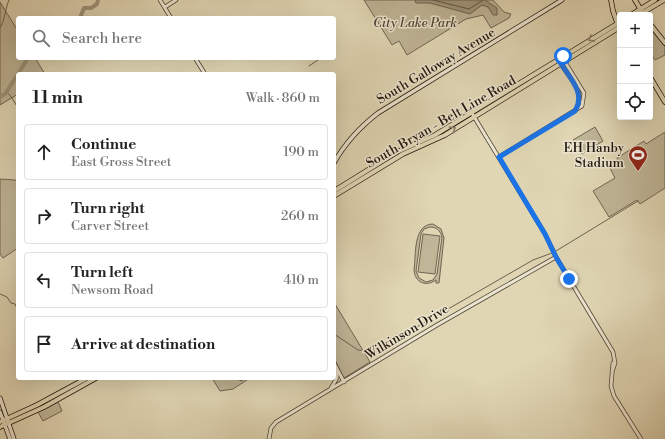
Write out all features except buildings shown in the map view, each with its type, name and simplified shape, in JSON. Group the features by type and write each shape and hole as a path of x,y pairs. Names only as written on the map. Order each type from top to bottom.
{"main road":[{"name":"South Galloway Avenue","path":"336,160 348,141 361,127 378,113 562,0"},
{"path":"611,0 612,11 617,22"},
{"path":"635,0 641,12"},
{"path":"642,12 655,0"},
{"path":"643,12 664,0"},
{"name":"South Bryan - Belt Line Road","path":"336,190 397,152 435,135 471,112 491,103 617,27"},
{"path":"653,28 665,43"},
{"path":"653,82 665,102"},
{"name":"South Bryan - Belt Line Road","path":"336,195 404,154 437,139 474,117 491,103"},
{"path":"355,178 358,182"},
{"path":"0,427 5,422 83,380"},
{"path":"5,422 35,411 93,380"},
{"path":"0,398 10,439"},
{"path":"35,411 35,407 45,400"},
{"path":"0,412 14,439"}],"street":[{"path":"160,0 170,16"},
{"path":"164,7 176,0"},
{"path":"196,60 203,72"},
{"path":"499,157 582,106 584,93 561,60"},
{"path":"561,60 579,92 579,105 575,111"},
{"path":"471,112 545,234 556,257 613,352 615,363 612,372 611,386 614,396 641,439"},
{"name":"Wilkinson Drive","path":"269,439 271,428 276,422 437,324 556,257"},
{"path":"337,368 344,382"},
{"path":"328,391 338,378 337,368"}],"green space":[{"name":"City Lake Park","path":"364,0 493,0 504,12 511,14 509,18 491,28 483,15 466,19 407,55 399,41 392,45"},
{"path":"0,2 16,28 16,60 36,60 44,72 16,72 16,95 0,105"},
{"path":"653,34 665,46 665,55 655,60 653,57"},
{"path":"595,127 603,141 582,154 573,140"},
{"name":"EH Hanby Stadium","path":"665,132 665,188 640,204 637,200 609,217 593,191 615,178 609,166 618,161 617,158 644,141 646,144"},
{"path":"0,179 15,180 16,249 3,258 0,254"},
{"path":"433,224 441,229 444,238 439,283 436,283 436,280 428,283 419,281 416,278 414,270 417,241 422,229 427,225","holes":["432,227 436,228 442,237 437,274 433,280 426,282 419,278 416,271 421,234 424,229"]},
{"path":"423,234 440,236 435,274 418,272"},
{"path":"336,306 370,362 344,378 336,362"},
{"path":"213,380 247,380 233,389 220,391"},
{"path":"58,402 62,411 43,421 38,412"}],"water":[{"path":"415,0 485,0 497,8 497,15 493,15 488,7 482,5 470,14 430,3 416,3"}],"waterway":[{"path":"0,28 9,0"},
{"path":"81,16 84,8 91,8 97,4 98,0"},
{"path":"19,72 27,60"},
{"path":"309,66 318,60"},
{"path":"0,97 5,94 16,77"},
{"path":"6,91 16,105"},
{"path":"556,251 638,201"},
{"path":"436,316 533,260 552,253"},
{"path":"0,294 7,297 11,303 15,304 16,306"},
{"path":"336,335 358,350 369,351 398,335 412,330 430,319"},
{"path":"239,380 243,380"}],"place":[{"name":"EH Hanby Stadium","path":"638,172"}],"route":[{"path":"563,56 558,59 578,89 580,100 579,105 575,111 499,157 545,234 569,279"}]}
